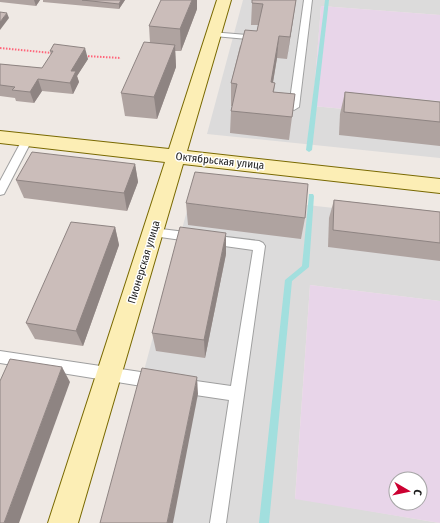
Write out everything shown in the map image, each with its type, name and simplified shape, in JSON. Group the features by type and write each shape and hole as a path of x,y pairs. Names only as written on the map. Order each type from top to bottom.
{"street":[{"name":"Пионерская улица","path":"63,523 224,0"},
{"name":"Октябрьская улица","path":"0,137 440,186"}],"lane":[{"path":"294,107 300,42 308,0"},
{"path":"214,34 259,38"},
{"path":"0,191 27,140"},
{"path":"153,232 259,246 218,523"},
{"path":"0,357 236,394"}],"path":[{"path":"0,48 55,53"},
{"path":"78,56 121,58"}],"shaded area":[{"path":"243,0 440,0 440,15 321,6 313,106 385,113 385,96 440,101 440,158 207,134"},
{"path":"321,6 440,15 440,101 385,96 386,113 313,106"},
{"path":"192,192 440,220 440,301 310,285 295,498 439,523 103,523"},
{"path":"310,285 440,301 440,523 295,499"}],"building":[{"path":"82,0 121,0 119,4"},
{"path":"161,0 192,0 180,29 149,26"},
{"path":"252,0 296,0 290,37 279,36 271,82 275,83 273,92 295,94 292,117 231,111 237,84 231,83 245,30 257,31 263,4 252,3"},
{"path":"0,12 7,13 0,22"},
{"path":"144,42 175,45 154,97 121,93"},
{"path":"54,44 85,48 71,71 76,71 70,83 38,79 30,92 12,90 15,87 0,85 0,64 42,68 53,51 50,51"},
{"path":"345,92 440,102 440,122 344,112"},
{"path":"32,152 135,164 124,193 16,180"},
{"path":"195,172 308,184 305,218 186,203"},
{"path":"334,200 440,212 440,243 333,230"},
{"path":"71,222 115,227 76,331 26,323"},
{"path":"180,227 226,233 204,340 152,333"},
{"path":"10,359 62,367 4,523 0,523 0,381"},
{"path":"142,368 197,377 167,523 100,523"}],"waterway":[{"path":"309,150 327,0"},
{"path":"264,523 289,280 305,267 311,196"}]}
